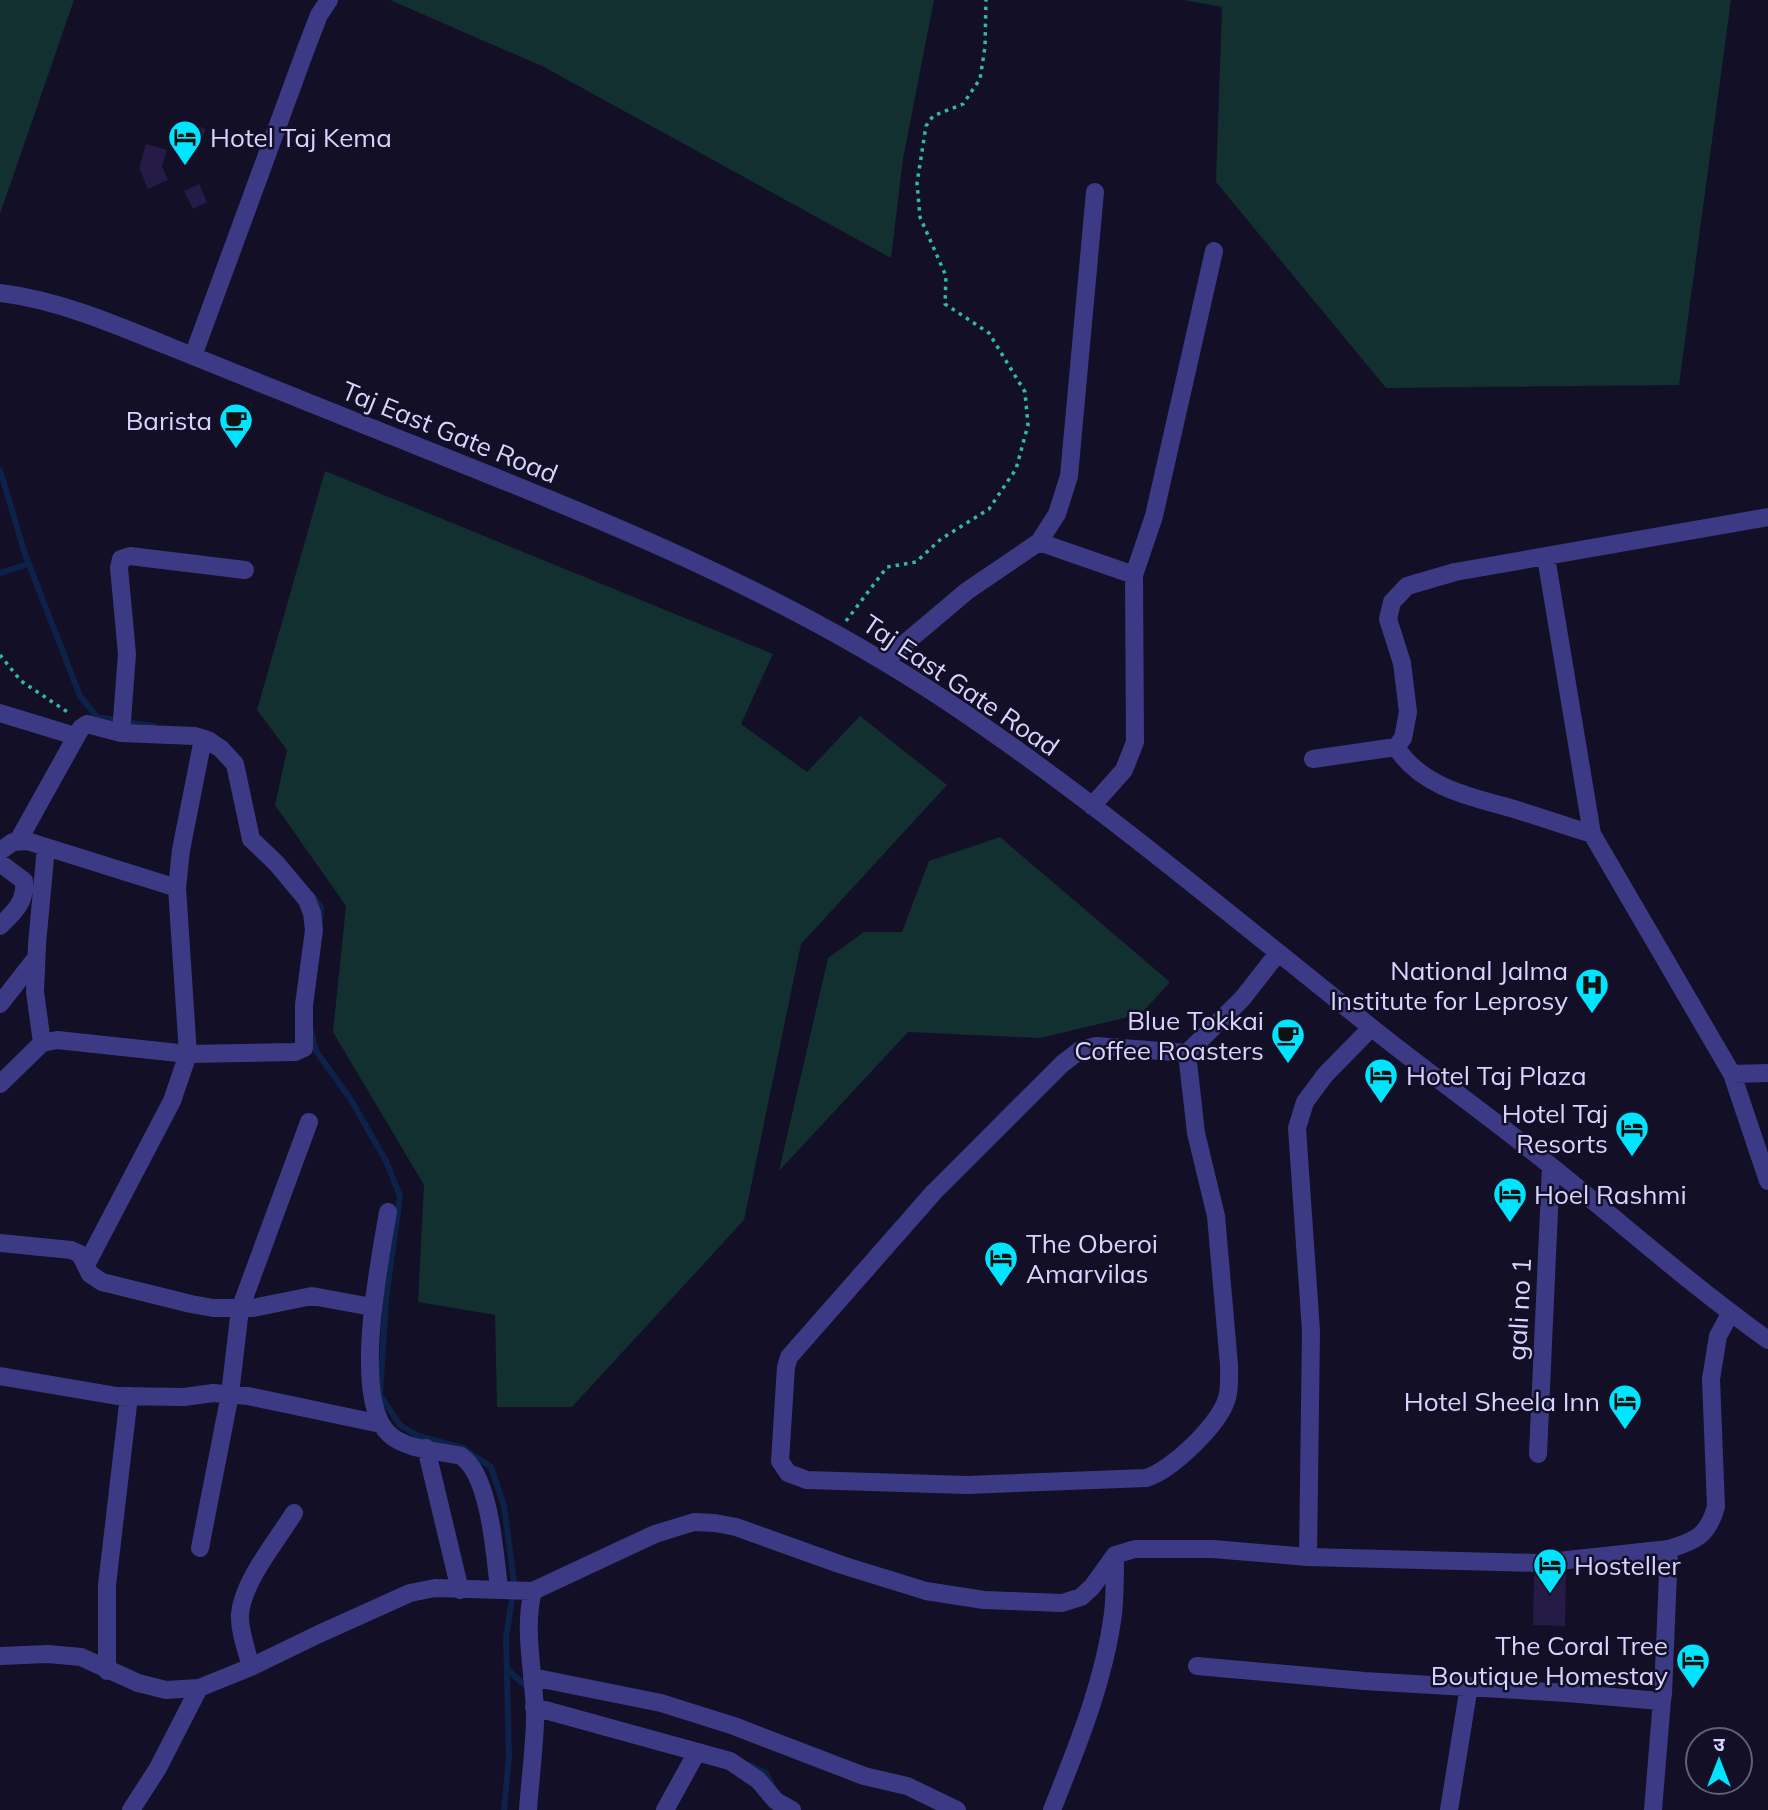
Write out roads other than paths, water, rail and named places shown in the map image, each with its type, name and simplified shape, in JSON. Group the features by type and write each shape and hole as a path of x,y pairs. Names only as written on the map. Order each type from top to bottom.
{"street":[{"path":"193,356 306,46 319,15 329,0"},
{"path":"884,661 967,591 1039,542 1057,514 1069,476 1095,192"},
{"path":"1092,806 1124,770 1135,741 1134,575 1154,516 1214,251"},
{"name":"Taj East Gate Road","path":"0,293 65,307 193,356 692,559 789,607 884,661 947,701 1092,806 1371,1028 1552,1167 1730,1314 1765,1333"},
{"path":"1313,759 1396,747 1403,738 1408,712 1402,663 1388,620 1392,602 1407,586 1455,572 1768,517"},
{"path":"1039,542 1134,575"},
{"path":"121,733 127,654 119,568 121,559 130,556 245,570"},
{"path":"1546,557 1592,834 1732,1074 1768,1181"},
{"path":"0,713 80,730 203,738 221,749 235,764 251,839 277,864 307,900 314,930 304,1005 303,1048 295,1052 188,1054 74,1040 42,1043 0,1084"},
{"path":"18,841 80,730"},
{"path":"86,1265 172,1101 188,1054 177,888 181,850 203,738"},
{"path":"1396,747 1432,782 1471,798 1512,808 1592,834"},
{"path":"0,851 18,841 27,841 177,888"},
{"path":"42,1043 35,992 46,847"},
{"path":"0,863 24,881 25,890 17,908 0,926"},
{"path":"1187,1053 1196,1133 1216,1216 1229,1365 1229,1388 1223,1408 1193,1446 1160,1473 1146,1478 967,1485 807,1480 788,1473 780,1461 786,1367 789,1357 934,1192 1062,1064 1079,1051 1096,1046 1187,1053 1242,999 1278,953"},
{"path":"0,1004 36,958"},
{"path":"1308,1557 1311,1331 1297,1128 1305,1102 1325,1076 1371,1028"},
{"path":"1732,1074 1768,1073"},
{"path":"200,1548 230,1394 240,1309 309,1122"},
{"name":"gali no 1","path":"1538,1454 1552,1167"},
{"path":"388,1212 372,1307 371,1390 381,1424 396,1440 461,1456 469,1461 484,1494 492,1530 499,1589"},
{"path":"0,1243 71,1251 80,1254 90,1274 102,1282 201,1306 240,1309 275,1305 313,1296 372,1307"},
{"path":"0,1656 48,1654 81,1657 138,1684 166,1690 199,1689 410,1593 436,1588 533,1591 655,1534 694,1522 736,1527 842,1565 926,1591 984,1600 1062,1603 1081,1597 1092,1587 1115,1555 1135,1549 1213,1549 1308,1557 1540,1563 1668,1549 1688,1543 1703,1533 1711,1524 1716,1507 1711,1379 1718,1336 1730,1314"},
{"path":"0,1376 129,1396 230,1394 381,1424"},
{"path":"357,1420 371,1390"},
{"path":"107,1671 107,1585 129,1396"},
{"path":"426,1448 460,1590"},
{"path":"251,1667 240,1616 243,1598 249,1583 294,1514"},
{"path":"1653,1810 1662,1700 1668,1549"},
{"path":"1052,1810 1081,1737 1100,1676 1113,1613 1115,1555"},
{"path":"528,1810 535,1721 530,1628 533,1591"},
{"path":"1198,1666 1364,1681 1662,1700"},
{"path":"533,1677 661,1703 722,1722 864,1776 907,1786 957,1810"},
{"path":"1449,1810 1469,1686"},
{"path":"134,1809 199,1689"},
{"path":"534,1707 730,1761 758,1780 776,1801 792,1810"},
{"path":"665,1810 697,1752"}],"waterway":[{"path":"0,470 25,554 80,696 97,717 116,720"},
{"path":"0,573 28,564"},
{"path":"131,723 154,726"},
{"path":"312,895 321,907 320,920"},
{"path":"311,1031 316,1051 351,1100 386,1161 400,1196 386,1299 380,1395 400,1425 418,1436 463,1448 491,1467 504,1506 514,1582"},
{"path":"504,1810 509,1756 506,1637 512,1599"},
{"path":"507,1669 529,1689"},
{"path":"749,1765 766,1773 773,1787"}],"place":[{"name":"Hotel Taj Kema","path":"185,167"},
{"name":"Barista","path":"236,450"},
{"name":"National Jalma Institute for Leprosy","path":"1592,1015"},
{"name":"Blue Tokkai Coffee Roasters","path":"1288,1065"},
{"name":"Hotel Taj Plaza","path":"1381,1105"},
{"name":"Hotel Taj Resorts","path":"1632,1158"},
{"name":"Hoel Rashmi","path":"1510,1224"},
{"name":"The Oberoi Amarvilas","path":"1001,1288"},
{"name":"Hotel Sheela Inn","path":"1625,1431"},
{"name":"Hosteller","path":"1550,1595"},
{"name":"The Coral Tree Boutique Homestay","path":"1693,1690"}]}
